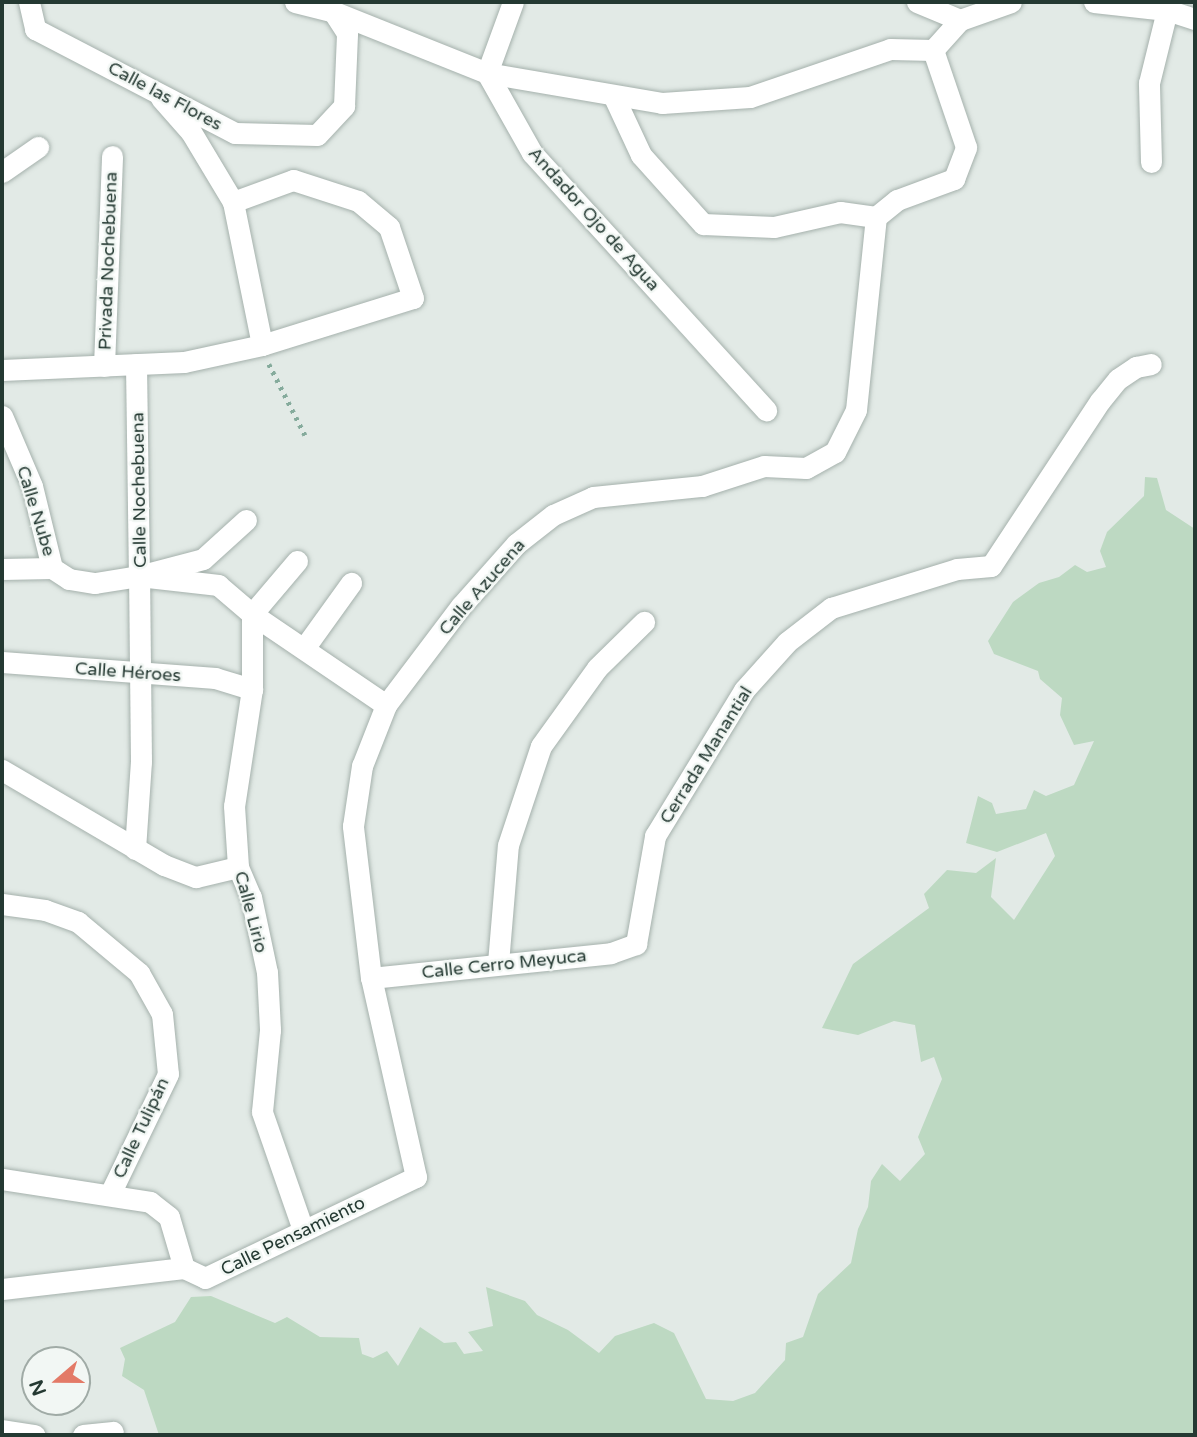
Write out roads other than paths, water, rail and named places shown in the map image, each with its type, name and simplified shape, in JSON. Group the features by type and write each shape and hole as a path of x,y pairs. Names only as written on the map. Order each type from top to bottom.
{"street":[{"name":"Calle las Flores","path":"29,2 35,29 235,133 317,135 344,106 346,33 333,7"},
{"path":"295,2 333,7 487,73 614,97 709,103 750,97 890,49 933,50 960,20 1011,2"},
{"path":"487,73 513,2"},
{"path":"918,2 960,20"},
{"path":"1094,2 1139,5 1195,19"},
{"path":"1151,162 1149,83 1167,10"},
{"path":"614,97 641,155 703,224 774,227 840,212 876,217 897,200 954,179 965,147 933,50"},
{"name":"Andador Ojo de Agua","path":"487,73 532,153 766,410"},
{"path":"153,88 191,132 233,202 262,345"},
{"path":"2,172 38,147"},
{"name":"Privada Nochebuena","path":"104,366 112,156"},
{"path":"2,370 184,362 262,345 413,298 389,227 358,201 293,180 233,202"},
{"name":"Calle Azucena","path":"416,1177 372,978 353,826 362,765 386,705 461,606 516,544 553,515 593,497 702,486 764,466 806,468 835,452 856,410 876,217"},
{"name":"Calle Nochebuena","path":"136,364 139,576 218,585 252,614 305,647 386,705"},
{"name":"Cerrada Manantial","path":"636,944 655,836 744,690 787,642 831,608 957,569 991,566 1100,401 1118,379 1136,367 1151,364"},
{"name":"Calle Nube","path":"2,416 32,486 52,568"},
{"path":"2,569 52,568 69,579 96,583 139,576 203,559 246,520"},
{"path":"252,614 297,561"},
{"path":"135,849 140,672 139,576"},
{"path":"305,647 351,583"},
{"name":"Calle Lirio","path":"252,614 252,689 234,806 238,867 251,897 267,972 270,1030 262,1112 303,1230"},
{"path":"498,963 508,845 541,746 597,668 644,622"},
{"name":"Calle Héroes","path":"2,662 215,678 252,689"},
{"path":"2,770 135,849 197,877 238,867"},
{"name":"Calle Tulipán","path":"2,904 45,910 78,922 139,973 162,1014 168,1074 110,1195"},
{"name":"Calle Cerro Meyuca","path":"372,978 611,953 636,944"},
{"name":"Calle Pensamiento","path":"2,1289 184,1268 205,1278 416,1177"},
{"path":"2,1179 150,1202 169,1217 184,1268"},
{"path":"2,1430 35,1435"},
{"path":"83,1435 113,1432"}]}
